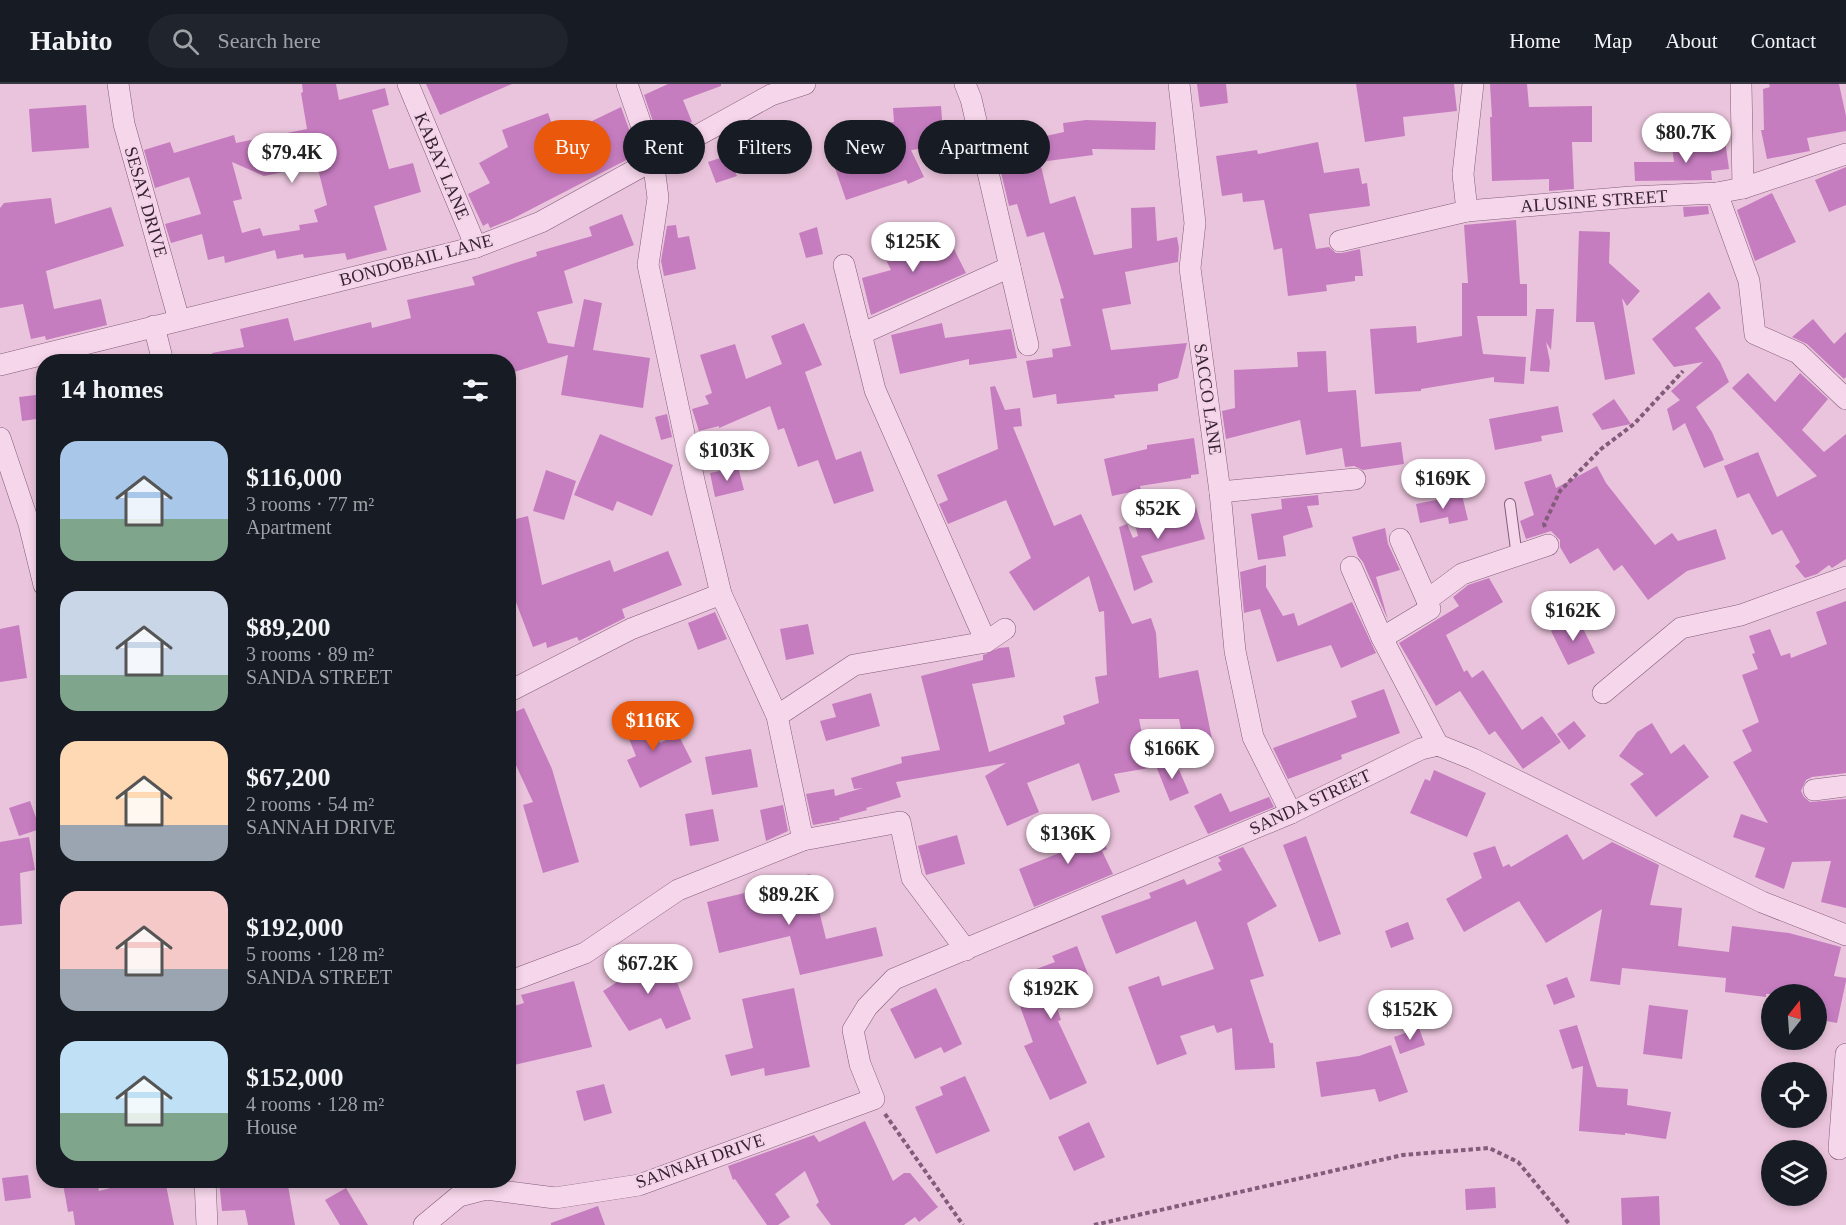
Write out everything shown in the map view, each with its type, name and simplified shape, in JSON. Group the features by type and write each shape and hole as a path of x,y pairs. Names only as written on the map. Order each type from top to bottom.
{"street":[{"name":"SESAY DRIVE","path":"118,84 124,124 179,320"},
{"name":"KABAY LANE","path":"408,84 476,247"},
{"path":"627,84 639,120"},
{"name":"BONDOBAIL LANE","path":"705,131 771,95 805,84"},
{"path":"965,84 971,99 1028,345"},
{"name":"SACCO LANE","path":"1179,84 1195,223 1190,268 1220,492 1235,651 1253,736 1291,813"},
{"path":"1467,211 1463,174 1473,84"},
{"path":"1741,84 1743,188"},
{"name":"ALUSINE STREET","path":"1340,241 1467,211 1631,197 1717,193 1743,188 1846,154"},
{"name":"BONDOBAIL LANE","path":"43,354 476,247 541,222 626,174"},
{"path":"655,174 658,198 648,265 695,485 721,594 777,716 803,840"},
{"path":"1717,193 1749,281 1755,334 1798,353 1846,399"},
{"path":"844,265 875,390 986,642"},
{"path":"861,334 1010,267"},
{"path":"154,326 161,354"},
{"name":"BONDOBAIL LANE","path":"0,365 36,356"},
{"path":"0,438 29,524 36,552"},
{"path":"1220,492 1355,479"},
{"path":"1382,638 1430,609 1400,539"},
{"path":"1427,600 1462,574 1548,545"},
{"path":"1351,567 1382,638 1438,745 1473,759 1762,902 1846,935"},
{"path":"1603,693 1681,628 1741,615 1846,577"},
{"path":"516,688 631,629 721,594"},
{"path":"777,716 854,665 986,642 1005,629"},
{"name":"SANDA STREET","path":"874,1099 860,1064 853,1030 867,1008 894,979 966,951 1291,813 1421,749 1438,745"},
{"path":"1814,790 1846,786"},
{"path":"516,979 585,953 678,890 803,840 900,822 912,878 966,951"},
{"path":"1839,1149 1846,1054"},
{"name":"SANNAH DRIVE","path":"424,1225 459,1196 486,1190 555,1198 639,1185 874,1099"},
{"path":"205,1188 207,1225"}],"lane":[{"path":"1509,504 1517,557"}],"path":[{"path":"1548,545 1544,524 1560,491 1601,449 1634,424 1683,371"},
{"path":"874,1099 963,1225"},
{"path":"1094,1225 1403,1155 1490,1148 1518,1162 1570,1225"}],"building":[{"path":"302,84 336,84 339,100 385,88 389,105 372,110 389,169 413,163 421,192 374,206 387,250 347,260 345,253 304,258 303,254 277,259 275,250 225,263 224,256 208,260 202,234 171,243 165,224 201,214 189,177 155,188 144,150 170,142 174,153 234,135 236,143 307,129 301,93 303,92","holes":["232,162 264,176 317,165 327,205 314,210 318,222 299,225 300,230 263,236 260,228 242,233 233,201 242,199"]},
{"path":"426,84 512,84 440,115"},
{"path":"668,84 721,84 721,86 683,100 691,120 653,120 644,95"},
{"path":"1197,84 1226,84 1228,103 1200,107"},
{"path":"1356,84 1454,84 1457,111 1403,117 1405,136 1365,142"},
{"path":"1490,84 1527,84 1529,107 1592,106 1592,142 1572,142 1574,189 1549,191 1549,179 1492,181"},
{"path":"1769,84 1839,84 1846,116 1846,131 1807,138 1810,151 1767,159 1761,130 1764,130 1763,89 1770,87"},
{"path":"86,105 89,148 32,152 29,109"},
{"path":"941,106 942,120 918,120 918,149 911,150 918,165 918,174 923,174 924,177 908,184 906,180 846,200 837,174 906,174 906,120 894,120 893,108"},
{"path":"621,107 626,120 623,120 623,162 611,168 611,120 594,120"},
{"path":"548,113 551,120 534,120 534,174 599,174 512,219 490,228 488,223 483,226 468,194 490,183 479,163 508,147 502,130"},
{"path":"1086,120 1156,122 1155,150 1092,149 1093,155 1050,161 1050,135 1064,132 1063,123"},
{"path":"1725,140 1729,169 1711,171 1712,180 1635,181 1634,162 1674,162 1672,147"},
{"path":"1318,142 1324,173 1359,168 1362,184 1367,183 1370,206 1309,214 1316,249 1329,247 1336,253 1342,253 1360,249 1363,276 1355,276 1355,281 1326,285 1327,291 1288,296 1282,248 1274,250 1264,200 1243,202 1242,193 1222,196 1216,156 1257,150 1258,154"},
{"path":"717,159 717,174 736,174 737,176 716,183 708,162"},
{"path":"1846,167 1846,205 1829,212 1815,180"},
{"path":"1001,174 1043,174 1050,204 1075,196 1094,255 1132,248 1131,208 1155,207 1157,241 1177,237 1178,262 1125,272 1131,304 1102,309 1111,350 1187,343 1178,378 1158,384 1158,391 1114,395 1115,398 1057,404 1056,394 1033,398 1026,361 1053,357 1052,349 1071,346 1060,299 1064,298 1044,232 1027,237 1017,204 1009,206"},
{"path":"1772,193 1796,242 1755,261 1737,210"},
{"path":"51,198 55,224 111,207 124,246 46,271 54,309 101,299 107,325 46,340 45,336 31,339 23,304 0,308 0,208 4,203"},
{"path":"1708,206 1709,214 1684,217 1683,207"},
{"path":"622,214 634,245 564,271 573,303 537,312 548,343 574,347 584,299 602,303 593,350 650,358 643,408 561,395 568,355 516,371 516,354 212,354 244,347 240,329 288,318 294,341 371,322 372,328 411,318 407,300 475,285 472,277 537,256 536,252 592,236 589,227"},
{"path":"1516,220 1520,284 1527,284 1527,316 1477,316 1483,354 1526,357 1524,384 1494,382 1494,377 1421,389 1421,391 1375,394 1370,329 1416,326 1417,343 1462,336 1462,283 1468,283 1464,225"},
{"path":"676,225 678,238 689,236 696,269 664,276 661,261 667,226"},
{"path":"817,227 823,254 806,258 799,233"},
{"path":"945,231 966,273 871,315 862,278 891,270 886,260"},
{"path":"1579,231 1610,232 1609,263 1640,291 1627,306 1622,298 1635,374 1605,380 1594,322 1576,322"},
{"path":"1709,292 1721,308 1695,328 1720,362 1729,382 1696,407 1712,432 1724,460 1704,468 1685,423 1673,431 1667,409 1680,400 1671,391 1703,362 1674,367 1652,339"},
{"path":"1536,309 1554,309 1551,350 1546,342 1550,362 1549,372 1530,371"},
{"path":"1813,319 1834,344 1846,332 1846,377 1844,379 1807,344 1792,337"},
{"path":"804,323 822,365 805,372 836,460 861,451 874,491 834,504 818,460 798,467 784,428 778,430 770,406 719,428 719,426 699,431 692,409 709,404 705,396 712,393 700,355 735,344 746,379 782,364 771,336"},
{"path":"942,323 945,338 1011,329 1017,358 969,365 969,359 900,374 891,335"},
{"path":"1326,351 1328,392 1356,390 1361,447 1401,442 1404,464 1363,470 1354,466 1345,467 1342,448 1306,455 1300,420 1226,439 1222,411 1235,408 1234,370 1298,367 1297,352"},
{"path":"1748,373 1775,402 1800,373 1828,399 1802,430 1824,452 1846,434 1846,559 1832,568 1829,565 1817,574 1805,578 1795,566 1800,562 1782,530 1772,535 1749,493 1737,498 1724,466 1758,452 1777,497 1817,476 1732,388"},
{"path":"995,386 1005,410 1020,408 1022,426 1013,427 1054,526 1081,514 1132,624 1151,618 1156,633 1159,678 1198,670 1212,739 1184,745 1179,719 1139,719 1149,768 1114,774 1120,792 1092,801 1079,763 1027,783 1039,812 1007,826 985,776 1006,763 896,782 901,797 839,818 840,820 813,825 806,794 834,789 835,796 863,788 854,789 851,778 902,763 901,757 940,750 921,676 983,660 983,655 999,648 1009,647 1015,677 972,684 989,752 1065,724 1063,716 1099,703 1095,677 1107,675 1104,611 1099,612 1089,576 1034,611 1009,572 1031,558 1006,500 948,524 939,504 948,500 937,475 998,449 990,387"},
{"path":"36,395 36,419 22,421 19,397"},
{"path":"1614,399 1631,424 1602,430 1592,414"},
{"path":"1558,406 1563,432 1541,436 1542,441 1495,450 1489,419"},
{"path":"667,414 672,437 661,440 655,417"},
{"path":"600,434 673,465 652,516 617,501 613,511 574,495"},
{"path":"1194,438 1199,474 1191,475 1191,478 1140,486 1141,490 1112,496 1104,459 1147,449 1147,445"},
{"path":"1597,466 1606,483 1655,545 1672,533 1678,541 1716,529 1726,559 1687,571 1648,600 1622,565 1614,571 1598,548 1570,564 1560,547 1560,540 1551,531 1526,539 1520,521 1534,515 1524,482 1551,474 1556,488"},
{"path":"738,467 744,490 715,497 710,473"},
{"path":"546,470 576,481 564,520 533,511"},
{"path":"1318,495 1319,505 1307,506 1313,527 1283,536 1286,556 1258,560 1251,514 1282,509 1281,499"},
{"path":"1462,495 1468,520 1449,524 1448,517 1420,523 1416,504"},
{"path":"1196,507 1205,539 1141,556 1153,582 1134,591 1119,527 1127,524 1133,538 1138,536 1135,524"},
{"path":"528,516 542,585 610,560 614,572 668,551 682,585 622,609 625,618 579,641 577,637 547,648 546,642 533,647 516,602 516,519"},
{"path":"1385,528 1388,544 1400,570 1376,577 1388,620 1363,562 1358,556 1352,537"},
{"path":"1266,565 1266,587 1283,616 1294,613 1298,626 1352,602 1376,653 1341,668 1331,645 1277,662 1260,609 1244,613 1240,572"},
{"path":"1489,578 1503,602 1446,635 1464,672 1467,670 1472,678 1483,670 1522,730 1542,716 1561,742 1523,769 1495,731 1489,735 1460,691 1436,706 1399,643 1459,606 1453,597 1468,585"},
{"path":"1846,601 1846,773 1812,777 1806,780 1801,791 1810,802 1846,799 1846,908 1821,902 1831,861 1792,862 1784,889 1755,877 1765,848 1733,837 1741,814 1768,823 1733,762 1752,751 1742,730 1759,722 1742,675 1758,669 1752,654 1755,653 1749,636 1770,629 1781,656 1790,653 1791,658 1827,644 1816,612"},
{"path":"715,612 727,639 698,650 688,623"},
{"path":"1578,618 1595,653 1568,665 1551,631"},
{"path":"808,624 814,654 786,660 780,629"},
{"path":"19,625 27,678 0,682 0,629"},
{"path":"1384,689 1400,733 1341,755 1342,759 1288,779 1273,748 1357,717 1351,701"},
{"path":"871,693 880,726 826,741 820,721 836,717 832,704"},
{"path":"524,708 552,769 579,862 543,873 523,805 533,802 516,765 516,712"},
{"path":"648,714 660,743 678,734 692,762 640,788 627,760 636,756 623,724"},
{"path":"1574,721 1586,736 1569,750 1557,734"},
{"path":"1652,723 1671,754 1684,744 1709,777 1656,817 1630,784 1644,774 1619,756 1637,732"},
{"path":"751,749 758,787 712,795 705,757"},
{"path":"1174,758 1189,793 1170,801 1156,766"},
{"path":"1434,770 1486,793 1467,837 1410,813 1425,779 1430,781"},
{"path":"1221,793 1230,812 1269,797 1274,807 1208,834 1194,806"},
{"path":"30,801 36,818 36,830 19,836 9,808"},
{"path":"783,805 788,831 766,841 760,810"},
{"path":"713,809 719,841 690,846 685,814"},
{"path":"1094,820 1107,849 1102,851 1113,874 1034,907 1019,869 1062,852 1055,836"},
{"path":"1567,834 1583,860 1612,842 1659,865 1650,905 1682,908 1678,946 1729,952 1732,926 1789,933 1841,947 1834,976 1846,978 1846,981 1837,1023 1827,1021 1827,984 1761,984 1761,996 1725,992 1726,978 1622,968 1620,985 1590,981 1602,909 1546,943 1519,901 1464,932 1446,899 1482,878 1473,853 1495,846 1503,867 1509,864 1511,867"},
{"path":"957,835 965,864 926,875 918,846"},
{"path":"1306,836 1341,934 1319,942 1283,845"},
{"path":"29,837 35,870 20,873 22,924 0,926 0,842"},
{"path":"1243,847 1277,906 1247,923 1264,976 1250,980 1270,1043 1273,1043 1275,1068 1235,1070 1232,1028 1217,1033 1214,1025 1180,1036 1187,1054 1157,1065 1128,987 1159,976 1162,986 1214,969 1196,921 1116,954 1101,916 1151,898 1149,893 1184,879 1187,885 1222,870 1218,857"},
{"path":"810,874 826,939 876,927 883,956 800,975 790,936 719,953 707,902 778,885 777,882"},
{"path":"1408,922 1414,939 1391,948 1385,931"},
{"path":"1077,946 1091,982 1053,996 1061,1020 1058,1021 1087,1083 1050,1100 1024,1046 1033,1042 1010,979 1055,962 1052,956"},
{"path":"649,948 674,974 691,1019 666,1029 661,1018 629,1031 603,991 634,971 629,966"},
{"path":"1567,977 1575,997 1554,1005 1546,985"},
{"path":"574,981 592,1047 516,1065 516,1006 524,1003 521,995"},
{"path":"794,988 810,1067 765,1076 764,1068 731,1076 725,1055 753,1048 742,999"},
{"path":"936,988 962,1044 944,1053 941,1047 915,1059 890,1009"},
{"path":"1649,1005 1688,1010 1682,1059 1643,1054"},
{"path":"1577,1025 1597,1087 1628,1089 1627,1105 1671,1112 1666,1139 1625,1133 1625,1135 1579,1131 1583,1066 1572,1069 1559,1030"},
{"path":"1419,1028 1425,1045 1400,1054 1394,1037"},
{"path":"1391,1045 1408,1092 1379,1102 1375,1089 1321,1097 1316,1062 1359,1056"},
{"path":"965,1076 990,1131 936,1154 915,1107 943,1095 940,1087"},
{"path":"604,1084 612,1113 584,1121 576,1091"},
{"path":"865,1121 893,1181 904,1173 910,1173 938,1207 919,1222 915,1217 904,1225 831,1225 816,1205 819,1202 805,1171 775,1194 790,1217 778,1225 767,1225 735,1179 733,1180 728,1166 814,1135 819,1142"},
{"path":"1089,1122 1105,1157 1074,1171 1058,1137"},
{"path":"28,1175 31,1198 5,1201 2,1178"},
{"path":"1495,1187 1496,1208 1466,1210 1465,1189"},
{"path":"64,1188 98,1188 99,1191 110,1188 167,1188 174,1225 75,1225 73,1211 68,1212"},
{"path":"220,1188 288,1188 295,1225 248,1225 245,1210 222,1211"},
{"path":"346,1188 368,1225 340,1225 325,1200"},
{"path":"1659,1196 1660,1225 1622,1225 1621,1198"},
{"path":"598,1206 605,1225 551,1225 551,1223"}]}
